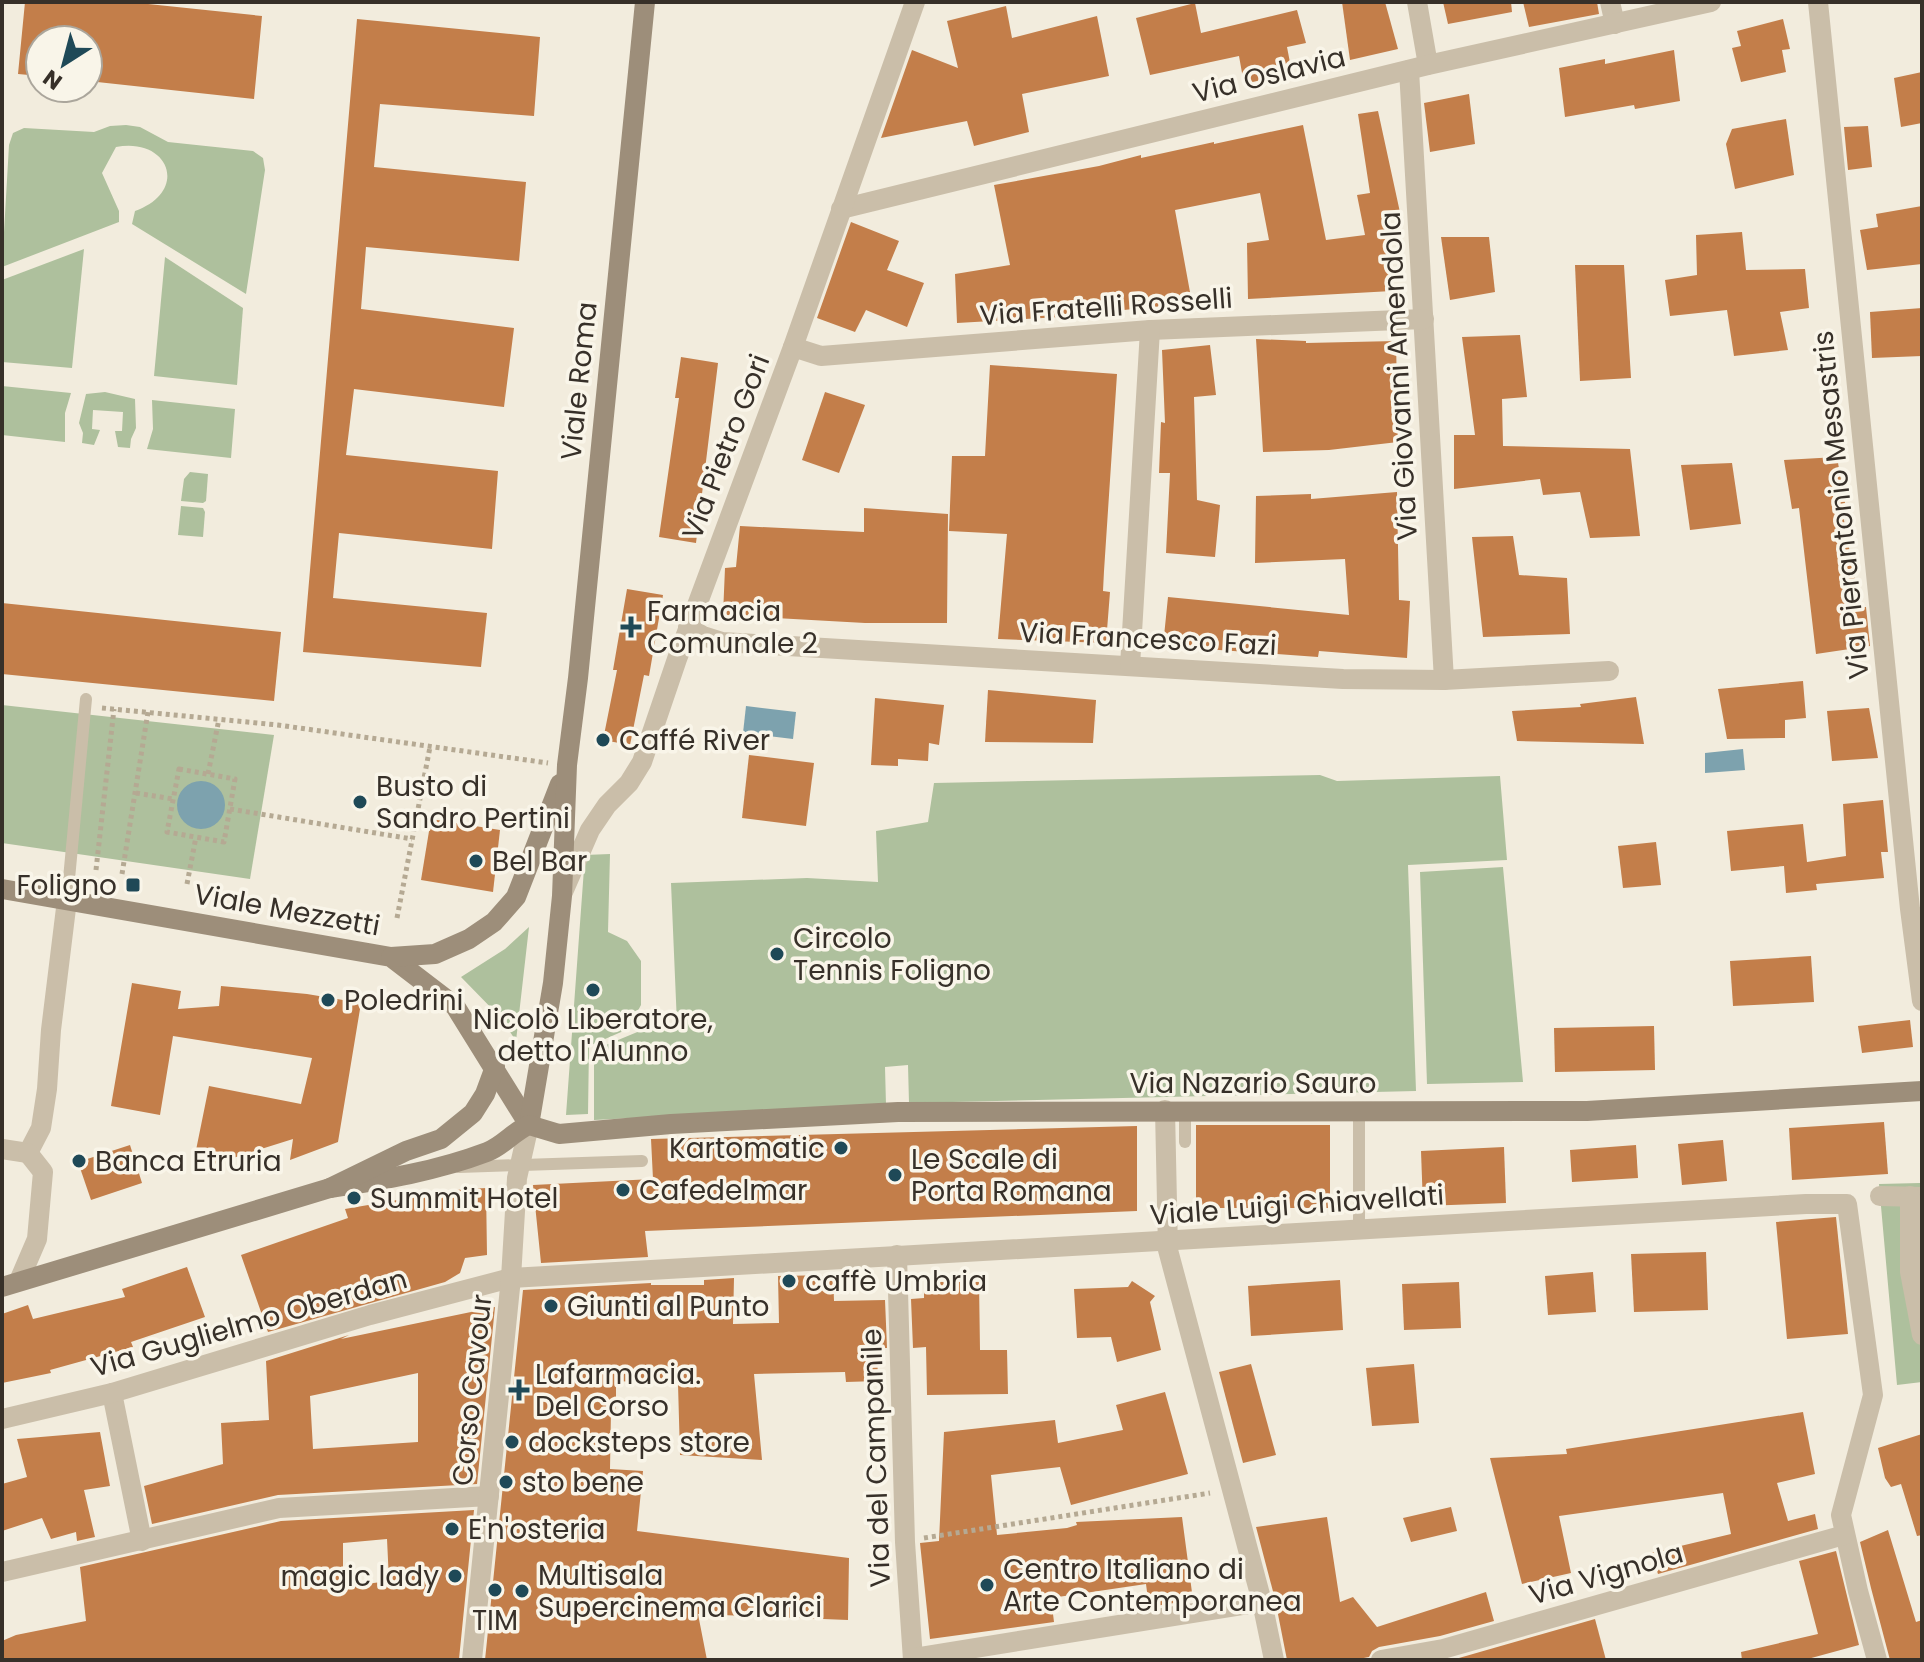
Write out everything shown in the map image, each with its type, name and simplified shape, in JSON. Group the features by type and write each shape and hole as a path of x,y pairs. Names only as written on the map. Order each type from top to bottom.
{"main road":[{"name":"Viale Roma","path":"567,765 645,2"},
{"path":"11,1284 330,1188 378,1181 492,1150 529,1125 553,983 562,896 567,765"},
{"path":"391,957 435,954 469,939 494,922 516,897 567,765"},
{"name":"Viale Mezzetti","path":"2,889 391,957 455,1006 529,1125"},
{"path":"330,1188 406,1151 441,1139 460,1126 485,1094 495,1067"},
{"name":"Via Nazario Sauro","path":"529,1125 559,1134 898,1112 1587,1111 1922,1091"}],"street":[{"name":"Via Pietro Gori","path":"562,896 590,830 607,805 629,783 642,762 915,2"},
{"name":"Via Giovanni Amendola","path":"1417,2 1424,319 1444,680"},
{"path":"1610,2 1615,24"},
{"name":"Via Oslavia","path":"841,209 1419,68 1711,2"},
{"name":"Via Pierantonio Mesastris","path":"1818,2 1910,909 1922,1001"},
{"name":"Via Fratelli Rosselli","path":"793,347 821,356 1150,330 1424,319"},
{"path":"1130,666 1150,330"},
{"name":"Via Francesco Fazi","path":"688,627 722,642 1343,679 1444,680 1609,671"},
{"path":"28,1153 41,1128 67,900"},
{"path":"1175,1110 1168,1241 1178,1291 1262,1602 1274,1660"},
{"name":"Corso Cavour","path":"472,1660 520,1165 529,1125"},
{"path":"2,1149 28,1153 43,1172 37,1239 11,1284"},
{"path":"1880,1196 1916,1196 1910,1272 1922,1335"},
{"name":"Viale Luigi Chiavellati","path":"511,1278 1359,1228 1847,1204 1873,1395 1841,1515 1844,1535"},
{"name":"Via del Campanile","path":"897,1255 905,1542 913,1659"},
{"name":"Via Guglielmo Oberdan","path":"2,1419 112,1393 370,1315 511,1278"},
{"path":"112,1393 142,1541"},
{"path":"2,1572 279,1508 489,1496"},
{"path":"1844,1535 1877,1660"},
{"name":"Via Vignola","path":"1381,1660 1443,1649 1844,1535"},
{"path":"913,1659 1262,1602"}],"lane":[{"path":"67,900 85,703"},
{"path":"1175,1110 1185,1142"},
{"path":"1359,1112 1359,1228"},
{"path":"432,1168 642,1161"}],"path":[{"path":"85,703 548,763 550,748"},
{"path":"96,870 114,709"},
{"path":"122,874 148,712"},
{"path":"208,774 219,719"},
{"path":"397,918 430,747"},
{"path":"179,769 208,774 235,779 224,842 167,832 179,769"},
{"path":"136,793 173,799"},
{"path":"230,809 412,839"},
{"path":"187,884 196,837"},
{"path":"905,1542 1231,1489"}],"green space":[{"path":"110,126 140,127 168,142 253,151 263,158 265,170 246,294 132,224 135,211 152,202 163,191 167,179 166,168 160,158 149,150 134,146 116,147 102,173 119,211 119,222 2,267 9,145 13,133 24,128 94,132"},
{"path":"84,249 72,368 2,362 2,280"},
{"path":"165,257 243,308 237,385 154,376"},
{"path":"2,386 71,393 65,413 65,442 2,435"},
{"path":"105,392 135,399 136,428 130,448 118,447 115,431 122,431 123,412 93,410 92,429 100,430 94,445 82,443 83,433 79,423 86,394"},
{"path":"152,400 235,409 231,458 147,449 153,429"},
{"path":"190,472 208,474 206,501 203,503 181,501 184,479"},
{"path":"181,506 203,508 203,537 178,535"},
{"path":"2,705 274,735 250,879 2,843"},
{"path":"1320,775 1337,781 1500,776 1507,860 1408,865 1416,1091 909,1103 908,1065 885,1067 886,1105 594,1120 594,1050 647,1028 677,1024 671,883 807,878 878,882 876,831 928,822 934,783"},
{"path":"610,854 608,932 627,941 641,961 641,1005 628,1029 589,1046 588,1114 566,1115 585,855"},
{"path":"1503,867 1523,1082 1427,1084 1420,872"},
{"path":"529,927 516,1041 501,1018 461,977 505,949"},
{"path":"1922,1173 1922,1382 1897,1385 1879,1184 1920,1183"}],"water":[{"path":"746,706 796,712 793,739 743,733"},
{"path":"1743,749 1745,770 1705,773 1705,753"},
{"path":"201,781 218,788 225,805 218,822 201,829 184,822 177,805 184,788"}],"building":[{"path":"25,2 129,2 262,16 254,99 104,83 104,24 24,24 24,75 18,74"},
{"path":"1342,2 1385,2 1398,49 1350,60"},
{"path":"1443,2 1511,2 1512,12 1448,24"},
{"path":"1523,2 1597,2 1599,14 1529,27"},
{"path":"1195,3 1201,33 1297,10 1306,43 1287,47 1292,73 1244,84 1239,56 1150,75 1136,18"},
{"path":"1006,6 1012,38 1097,16 1109,76 1022,94 1029,132 974,146 967,121 881,138 912,50 958,68 947,21"},
{"path":"357,19 540,37 534,116 380,104 374,167 526,182 519,261 366,247 361,309 514,328 504,407 354,389 346,455 498,471 492,549 339,533 333,598 487,613 481,667 303,652"},
{"path":"1783,19 1790,49 1782,50 1786,72 1741,82 1732,48 1741,46 1737,31"},
{"path":"1674,50 1680,101 1565,117 1559,68 1605,59 1605,64"},
{"path":"1922,72 1922,123 1901,127 1894,78"},
{"path":"1469,94 1475,144 1430,152 1424,103"},
{"path":"1378,111 1401,217 1385,219 1392,291 1248,299 1247,243 1269,240 1260,193 1175,210 1192,303 1114,311 1114,314 957,323 955,274 1010,265 994,185 1303,125 1326,240 1365,235 1357,195 1370,193 1358,114"},
{"path":"1786,119 1794,175 1735,189 1726,144 1732,129"},
{"path":"1868,126 1872,167 1848,170 1844,127"},
{"path":"1922,206 1922,264 1867,270 1860,230 1878,227 1876,214"},
{"path":"851,222 899,241 887,270 924,283 907,327 866,310 855,332 817,318"},
{"path":"1742,232 1746,270 1805,269 1809,308 1780,312 1788,350 1734,356 1727,310 1670,316 1665,280 1697,275 1696,235"},
{"path":"1441,237 1489,237 1495,292 1450,300"},
{"path":"1575,265 1624,265 1631,378 1580,381"},
{"path":"1922,308 1922,356 1872,358 1870,312"},
{"path":"1520,335 1527,397 1502,399 1503,446 1630,449 1640,536 1590,538 1580,492 1543,495 1540,479 1454,489 1454,435 1475,435 1462,337"},
{"path":"1256,339 1306,343 1396,341 1398,442 1329,450 1263,452"},
{"path":"1210,345 1216,395 1194,397 1197,500 1220,505 1215,557 1166,553 1170,473 1159,473 1161,422 1165,423 1162,350"},
{"path":"681,357 718,363 696,543 659,537 679,398 675,398"},
{"path":"990,365 1117,374 1103,591 1110,592 1106,643 998,639 1007,534 949,531 952,456 985,456"},
{"path":"825,392 865,405 839,473 802,460"},
{"path":"1837,457 1845,503 1841,504 1860,607 1866,607 1870,646 1816,654 1799,508 1792,509 1784,460"},
{"path":"1732,463 1741,524 1690,530 1681,465"},
{"path":"1397,492 1399,600 1410,601 1407,658 1319,651 1318,657 1163,646 1168,597 1349,615 1345,559 1255,563 1256,496 1311,494 1311,499"},
{"path":"864,508 948,514 947,623 865,623 723,615 725,568 736,567 740,526 864,532"},
{"path":"1513,536 1519,575 1567,578 1570,634 1483,637 1472,537"},
{"path":"627,589 663,595 649,676 644,675 630,745 603,740 617,670 613,670"},
{"path":"2,603 281,632 274,701 2,674"},
{"path":"1803,681 1806,718 1785,720 1785,738 1727,739 1718,689"},
{"path":"988,690 1096,700 1093,743 985,742"},
{"path":"1636,697 1644,744 1517,741 1512,711 1581,707 1580,704"},
{"path":"875,698 944,705 939,745 929,743 928,761 898,759 898,766 871,765"},
{"path":"1869,708 1878,758 1832,761 1827,711"},
{"path":"749,755 814,763 806,826 742,818"},
{"path":"1883,800 1888,852 1881,852 1884,878 1816,884 1817,890 1786,893 1784,866 1731,871 1727,831 1803,824 1807,862 1846,856 1843,804"},
{"path":"431,819 500,830 493,892 421,880"},
{"path":"1656,842 1661,885 1623,888 1618,846"},
{"path":"1811,956 1814,1002 1733,1006 1730,961"},
{"path":"132,983 181,991 178,1009 219,1006 221,986 307,994 361,1003 338,1142 290,1160 293,1139 214,1164 194,1160 209,1086 301,1104 312,1058 173,1036 160,1115 111,1106"},
{"path":"1910,1020 1913,1047 1862,1053 1858,1026"},
{"path":"1654,1026 1655,1070 1555,1072 1554,1028"},
{"path":"1884,1122 1888,1174 1792,1180 1789,1128"},
{"path":"1196,1125 1330,1125 1330,1208 1196,1208"},
{"name":"Le Scale di Porta Romana","path":"1137,1126 1137,1211 645,1231 648,1257 541,1263 533,1185 653,1179 651,1139"},
{"path":"1723,1140 1727,1181 1682,1185 1678,1144"},
{"path":"130,1145 142,1183 91,1200 78,1162"},
{"path":"1636,1145 1638,1178 1572,1182 1570,1150"},
{"path":"1504,1147 1506,1203 1423,1206 1421,1151"},
{"path":"486,1188 487,1255 465,1258 460,1273 445,1282 268,1332 241,1255 348,1218 345,1209 455,1190"},
{"path":"1836,1217 1848,1334 1787,1339 1776,1222"},
{"path":"1706,1252 1708,1310 1634,1312 1631,1254"},
{"path":"187,1267 205,1317 131,1342 133,1347 50,1370 51,1373 2,1383 2,1314 28,1305 33,1319 125,1297 122,1289"},
{"path":"1593,1272 1596,1312 1548,1315 1545,1276"},
{"path":"833,1275 834,1301 885,1300 887,1348 877,1348 878,1381 846,1382 845,1372 754,1374 762,1460 680,1455 678,1384 616,1381 616,1410 611,1409 610,1469 643,1471 637,1531 849,1558 848,1620 698,1614 707,1660 485,1660 523,1290 651,1283 704,1285 704,1280 734,1278 733,1324 779,1323 778,1276"},
{"path":"1340,1280 1343,1330 1251,1336 1248,1286"},
{"path":"1132,1281 1155,1296 1150,1302 1161,1350 1117,1362 1111,1337 1077,1338 1074,1289 1128,1287"},
{"path":"924,1282 979,1282 980,1350 1007,1350 1008,1394 927,1395 926,1347 913,1348 911,1299 924,1298"},
{"path":"1459,1282 1461,1328 1404,1330 1402,1284"},
{"path":"495,1307 477,1484 278,1495 152,1524 144,1486 223,1464 221,1423 269,1420 266,1361 349,1335 341,1339","holes":["418,1373 418,1442 313,1449 310,1396"]},
{"path":"1251,1364 1276,1455 1243,1463 1219,1372"},
{"path":"1414,1364 1419,1423 1372,1426 1366,1368"},
{"path":"1165,1392 1188,1474 1071,1505 1060,1467 991,1475 997,1535 1067,1528 1077,1525 1076,1522 1182,1517 1193,1600 1149,1607 1146,1584 1051,1598 1054,1622 930,1639 920,1543 939,1541 944,1432 1055,1420 1058,1443 1123,1430 1116,1405"},
{"path":"1803,1412 1815,1474 1777,1483 1788,1521 1815,1514 1818,1529 1658,1574 1651,1553 1731,1534 1723,1493 1559,1516 1571,1573 1522,1584 1490,1458 1567,1454 1566,1449"},
{"path":"100,1432 110,1486 84,1490 95,1537 77,1541 76,1532 51,1539 42,1518 2,1531 2,1484 27,1477 17,1439"},
{"path":"1922,1434 1922,1535 1917,1536 1901,1484 1891,1487 1885,1478 1878,1448"},
{"path":"1451,1507 1457,1531 1411,1542 1403,1518"},
{"path":"474,1510 459,1659 2,1660 2,1641 16,1635 86,1621 80,1567 281,1521","holes":["387,1539 389,1581 343,1587 343,1543"]},
{"path":"1327,1517 1340,1602 1353,1597 1377,1627 1486,1592 1494,1621 1440,1636 1379,1647 1369,1657 1353,1660 1287,1660 1256,1527"},
{"path":"1888,1530 1916,1622 1922,1620 1922,1660 1890,1660 1871,1588 1860,1542"},
{"path":"1836,1551 1859,1645 1804,1660 1742,1660 1741,1652 1818,1634 1799,1561"},
{"path":"1595,1619 1606,1660 1452,1660"}],"place":[{"name":"Farmacia Comunale 2","path":"631,627"},
{"name":"Caffé River","path":"603,740"},
{"name":"Busto di Sandro Pertini","path":"360,802"},
{"name":"Bel Bar","path":"476,861"},
{"name":"Foligno","path":"133,885"},
{"name":"Circolo Tennis Foligno","path":"777,954"},
{"name":"Nicolò Liberatore, detto l'Alunno","path":"593,990"},
{"name":"Poledrini","path":"328,1000"},
{"name":"Kartomatic","path":"841,1148"},
{"name":"Banca Etruria","path":"79,1161"},
{"name":"Le Scale di Porta Romana","path":"895,1175"},
{"name":"Cafedelmar","path":"623,1190"},
{"name":"Summit Hotel","path":"354,1198"},
{"name":"caffè Umbria","path":"789,1281"},
{"name":"Giunti al Punto","path":"551,1306"},
{"name":"Lafarmacia. Del Corso","path":"519,1390"},
{"name":"docksteps store","path":"512,1442"},
{"name":"sto bene","path":"506,1482"},
{"name":"E'n'osteria","path":"452,1529"},
{"name":"magic lady","path":"455,1576"},
{"name":"Centro Italiano di Arte Contemporanea","path":"987,1585"},
{"name":"TIM","path":"495,1590"},
{"name":"Multisala Supercinema Clarici","path":"522,1591"}]}
